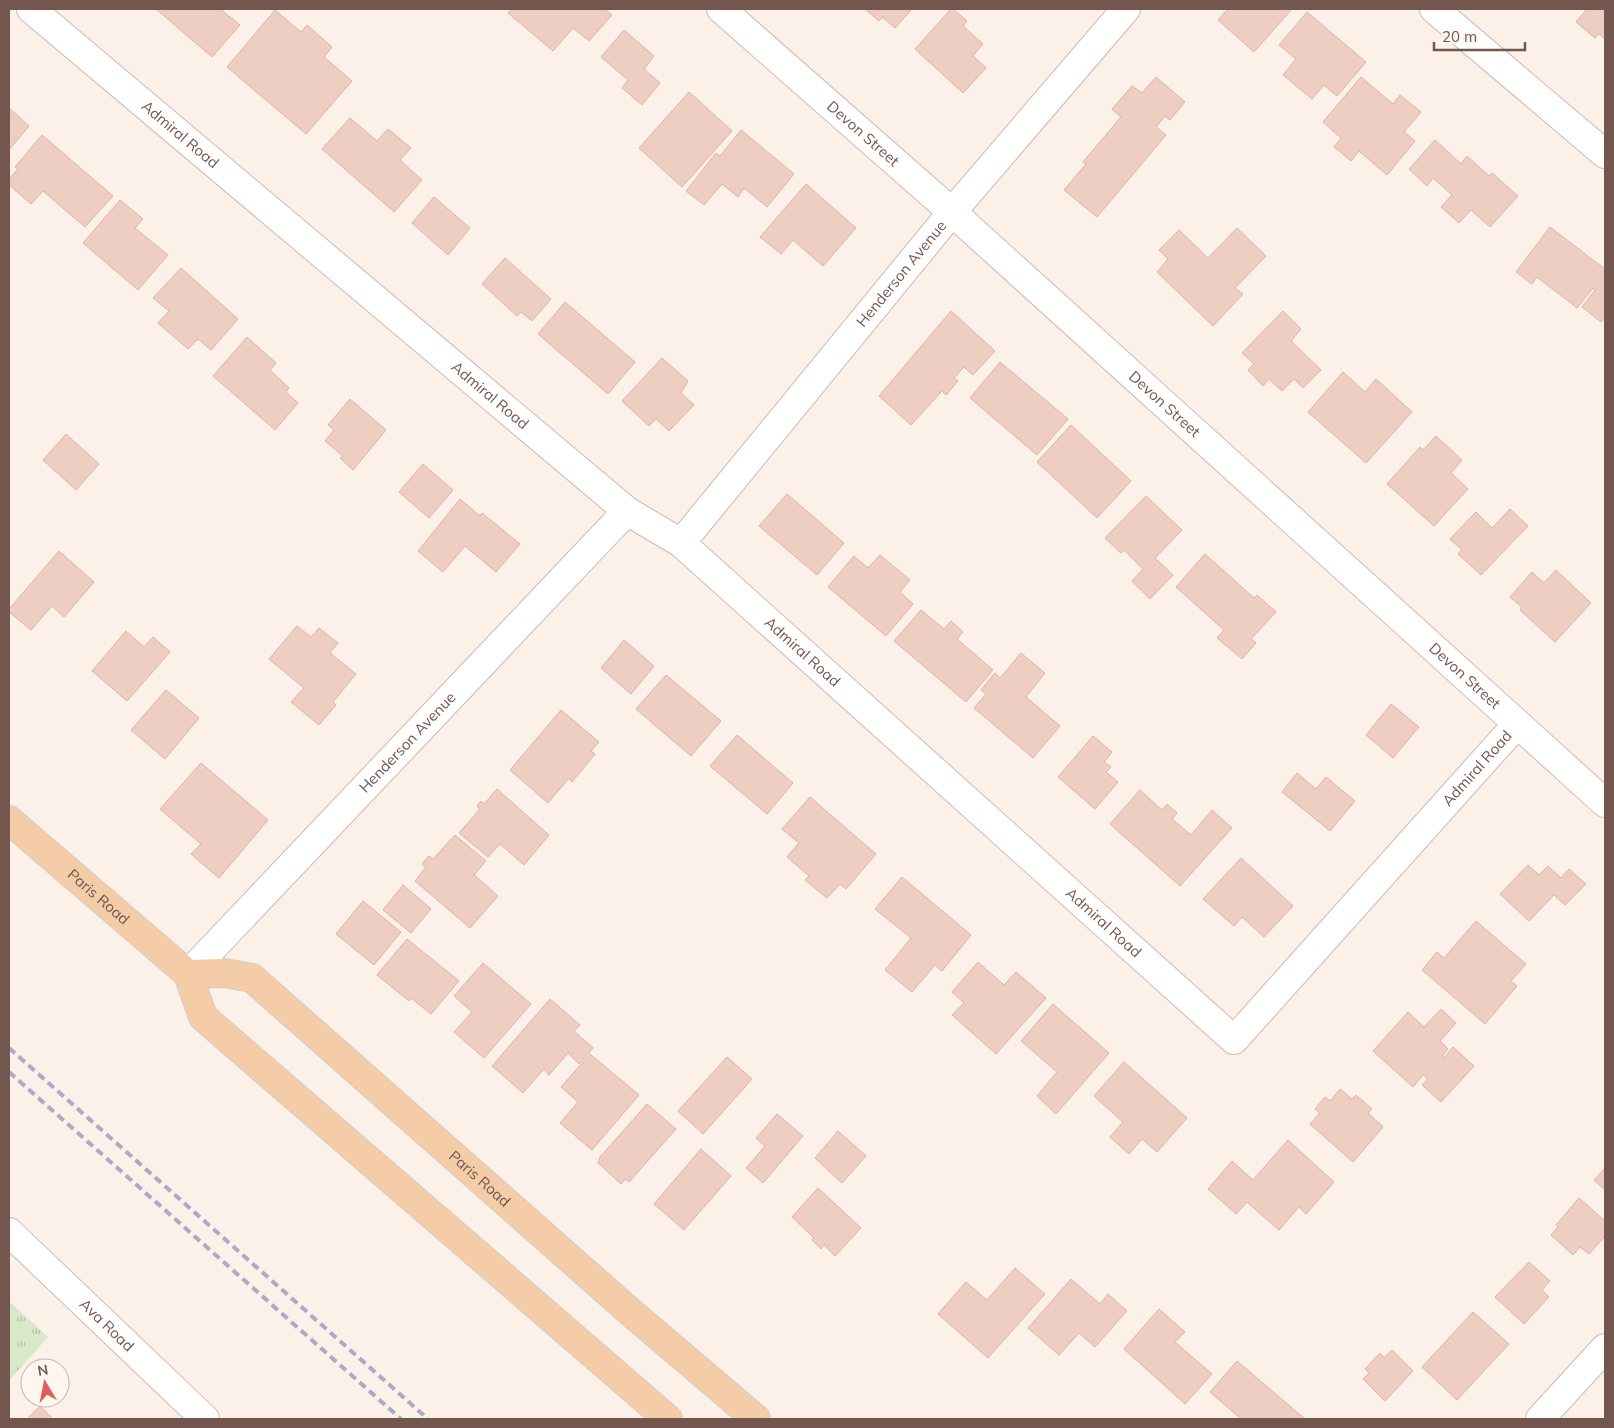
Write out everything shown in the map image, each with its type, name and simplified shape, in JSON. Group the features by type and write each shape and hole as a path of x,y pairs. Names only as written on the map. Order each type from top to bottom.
{"main road":[{"name":"Paris Road","path":"9,820 188,974 224,973 252,978 628,1310 756,1419"},
{"path":"188,974 203,1017 668,1419"}],"street":[{"name":"Admiral Road","path":"30,9 627,511 681,542 1234,1040 1518,724"},
{"name":"Devon Street","path":"721,9 952,212 1605,803"},
{"name":"Henderson Avenue","path":"681,542 952,212 1126,9"},
{"path":"1434,9 1605,154"},
{"name":"Henderson Avenue","path":"188,974 627,511"},
{"name":"Ava Road","path":"9,1232 205,1419"},
{"path":"1540,1419 1605,1348"}],"green space":[{"path":"9,1301 48,1337 29,1358 20,1358 20,1369 9,1381"}],"building":[{"path":"156,9 220,9 240,25 212,57"},
{"path":"512,9 605,9 612,15 589,41 573,28 553,51 508,13"},
{"path":"865,9 912,9 895,28 882,17 879,21"},
{"path":"951,9 967,21 963,26 983,44 973,56 986,68 963,93 915,49"},
{"path":"1228,9 1292,9 1254,52 1218,20"},
{"path":"1587,9 1605,9 1605,39 1599,34 1595,38 1576,22"},
{"path":"275,10 301,32 307,25 332,47 324,57 352,81 306,134 227,67"},
{"path":"1307,12 1366,62 1337,96 1324,85 1312,99 1283,75 1296,59 1279,45"},
{"path":"624,30 654,56 644,69 660,83 642,105 622,88 628,80 601,57"},
{"path":"1156,77 1185,102 1170,120 1165,116 1156,127 1166,135 1097,217 1064,190 1086,164 1083,162 1121,117 1112,109 1132,86 1142,93"},
{"path":"1361,77 1393,104 1400,95 1421,112 1404,132 1415,141 1387,175 1359,151 1351,161 1334,147 1341,138 1323,122"},
{"path":"689,92 732,131 682,187 639,148"},
{"path":"9,108 29,126 9,150"},
{"path":"350,118 377,141 388,129 411,148 400,160 422,180 394,212 322,149"},
{"path":"741,130 794,174 767,207 744,188 738,197 722,184 704,205 686,191 716,153 720,156"},
{"path":"42,135 113,196 85,227 43,191 31,204 9,185 9,179 18,169 15,167"},
{"path":"1435,140 1461,164 1467,156 1489,176 1492,173 1518,196 1490,227 1471,210 1459,223 1441,207 1452,195 1433,178 1427,186 1409,169"},
{"path":"806,184 856,228 823,266 793,240 781,254 760,237"},
{"path":"434,197 470,228 448,255 412,223"},
{"path":"120,200 143,219 135,228 168,255 138,290 83,243"},
{"path":"1550,227 1605,269 1602,277 1605,280 1605,317 1601,322 1582,307 1595,290 1593,288 1577,308 1537,277 1532,284 1516,272"},
{"path":"1237,228 1266,256 1235,288 1243,294 1213,326 1157,272 1168,259 1159,250 1179,230 1208,258"},
{"path":"505,258 551,299 532,321 521,312 517,316 482,284"},
{"path":"181,268 238,319 211,350 198,339 188,349 158,323 169,311 153,298"},
{"path":"565,302 635,362 608,394 538,334"},
{"path":"951,311 995,351 973,375 964,367 954,378 958,381 946,395 942,391 911,425 879,396"},
{"path":"1283,311 1301,329 1291,341 1321,370 1303,388 1294,379 1282,391 1269,379 1263,386 1248,370 1254,364 1242,353"},
{"path":"247,337 276,363 270,370 289,388 286,392 298,403 275,430 213,376"},
{"path":"662,358 688,381 681,393 694,405 669,431 656,419 649,426 622,401"},
{"path":"1000,362 1068,419 1037,455 970,398"},
{"path":"1343,372 1365,392 1376,379 1412,412 1366,463 1308,412"},
{"path":"350,399 386,430 353,470 340,458 343,456 325,441 334,430 328,425"},
{"path":"1071,425 1131,481 1097,518 1037,462"},
{"path":"66,434 99,464 76,490 43,460"},
{"path":"1436,436 1462,460 1451,473 1468,489 1434,526 1387,484 1420,447 1423,450"},
{"path":"423,464 453,490 429,518 399,492"},
{"path":"787,494 844,543 817,575 759,526"},
{"path":"1146,496 1182,530 1155,558 1173,575 1150,599 1132,581 1143,569 1124,550 1121,553 1105,538"},
{"path":"460,499 480,516 482,513 520,544 496,572 465,546 443,572 418,551"},
{"path":"1510,509 1528,526 1481,575 1458,554 1462,550 1450,539 1476,512 1492,528"},
{"path":"59,551 94,582 64,617 52,606 31,630 9,612 9,609"},
{"path":"1205,554 1254,598 1257,595 1276,612 1251,639 1256,643 1242,659 1217,638 1224,630 1176,587"},
{"path":"880,555 910,580 900,592 913,604 886,636 828,587 854,556 868,568"},
{"path":"1556,570 1591,603 1555,642 1520,610 1522,607 1510,597 1532,572 1544,583"},
{"path":"921,610 944,629 951,621 963,632 957,639 993,670 966,702 894,641"},
{"path":"297,626 311,637 319,628 338,643 330,653 356,674 333,702 336,705 319,725 291,702 304,688 269,659"},
{"path":"126,631 144,647 153,637 170,652 127,701 92,671"},
{"path":"624,640 654,666 631,694 601,668"},
{"path":"1021,653 1045,673 1026,697 1060,726 1033,758 974,708 986,694 981,690 995,673 1000,678"},
{"path":"666,675 721,721 691,756 636,709"},
{"path":"166,690 199,718 165,759 131,730"},
{"path":"1391,704 1419,727 1393,758 1366,735"},
{"path":"561,710 599,742 591,751 595,754 572,782 569,778 548,803 510,770"},
{"path":"737,735 793,783 767,814 710,766"},
{"path":"1093,736 1112,752 1104,762 1111,767 1106,772 1118,782 1095,809 1058,777"},
{"path":"201,763 268,820 219,878 191,854 201,844 160,809"},
{"path":"1297,773 1316,789 1326,777 1355,801 1330,831 1282,792"},
{"path":"497,789 549,835 524,865 500,844 488,857 459,833 480,809 477,806 481,801 484,804"},
{"path":"1140,790 1162,810 1167,804 1177,813 1172,819 1191,835 1212,810 1232,828 1180,886 1110,824"},
{"path":"810,797 876,854 846,889 840,884 827,898 805,880 809,876 787,857 799,843 782,829"},
{"path":"455,835 486,861 474,875 498,896 470,928 415,881 426,867 422,864 429,856 433,859"},
{"path":"1241,858 1293,906 1264,937 1242,917 1234,926 1203,899"},
{"path":"1528,865 1539,875 1548,866 1561,878 1569,869 1586,884 1565,905 1554,895 1529,921 1500,894"},
{"path":"902,877 971,935 942,971 935,965 912,992 885,970 911,938 875,909"},
{"path":"403,885 431,909 411,933 383,910"},
{"path":"363,901 401,932 374,965 336,934"},
{"path":"1476,921 1526,964 1511,981 1517,986 1485,1024 1422,970 1437,952 1444,958"},
{"path":"407,939 459,981 431,1014 411,998 409,1001 377,975"},
{"path":"978,962 1004,985 1016,972 1046,998 996,1054 952,1015 964,1003 952,992"},
{"path":"483,963 531,1004 484,1058 454,1032 472,1012 454,996"},
{"path":"550,999 580,1025 574,1031 593,1048 579,1064 568,1053 549,1075 544,1069 523,1093 492,1066"},
{"path":"1053,1004 1109,1053 1056,1114 1037,1096 1057,1072 1021,1041"},
{"path":"1441,1009 1456,1023 1440,1041 1448,1049 1443,1055 1445,1057 1453,1047 1474,1066 1441,1102 1422,1085 1428,1079 1423,1075 1413,1087 1373,1051 1408,1012 1424,1027"},
{"path":"590,1054 639,1095 592,1150 560,1123 578,1102 561,1087"},
{"path":"727,1057 752,1079 703,1134 678,1111"},
{"path":"1124,1062 1187,1118 1157,1152 1142,1139 1129,1154 1110,1137 1123,1122 1094,1096"},
{"path":"1340,1089 1352,1099 1356,1095 1372,1109 1368,1113 1383,1127 1353,1162 1310,1124 1320,1113 1315,1109 1325,1097 1330,1101"},
{"path":"647,1104 676,1129 629,1182 625,1179 621,1184 598,1163 600,1157"},
{"path":"777,1114 803,1136 763,1183 746,1168 765,1146 756,1138"},
{"path":"838,1131 866,1156 842,1183 815,1158"},
{"path":"1288,1140 1334,1182 1306,1214 1299,1207 1279,1230 1247,1202 1236,1214 1208,1189 1232,1161 1253,1180"},
{"path":"701,1149 731,1176 684,1230 654,1204"},
{"path":"1605,1168 1605,1190 1594,1180"},
{"path":"818,1188 861,1228 835,1256 824,1245 821,1249 812,1240 814,1238 792,1217"},
{"path":"1579,1198 1605,1221 1605,1236 1589,1254 1580,1247 1573,1255 1551,1235 1558,1227 1556,1225"},
{"path":"1529,1262 1550,1281 1542,1290 1549,1297 1524,1324 1495,1297"},
{"path":"1015,1268 1045,1294 988,1358 938,1314 966,1282 987,1300"},
{"path":"1071,1279 1100,1304 1108,1294 1127,1311 1095,1347 1079,1333 1059,1355 1028,1328"},
{"path":"1159,1309 1185,1332 1175,1342 1212,1374 1185,1404 1124,1349"},
{"path":"1473,1312 1509,1344 1457,1400 1422,1367"},
{"path":"1392,1350 1413,1371 1385,1401 1363,1379 1369,1373 1365,1369 1380,1353 1384,1358"},
{"path":"1237,1361 1305,1419 1241,1419 1210,1392"},
{"path":"38,1408 42,1408 53,1419 27,1419"}],"railway":[{"path":"9,1048 428,1419"},
{"path":"9,1072 401,1419"}]}
